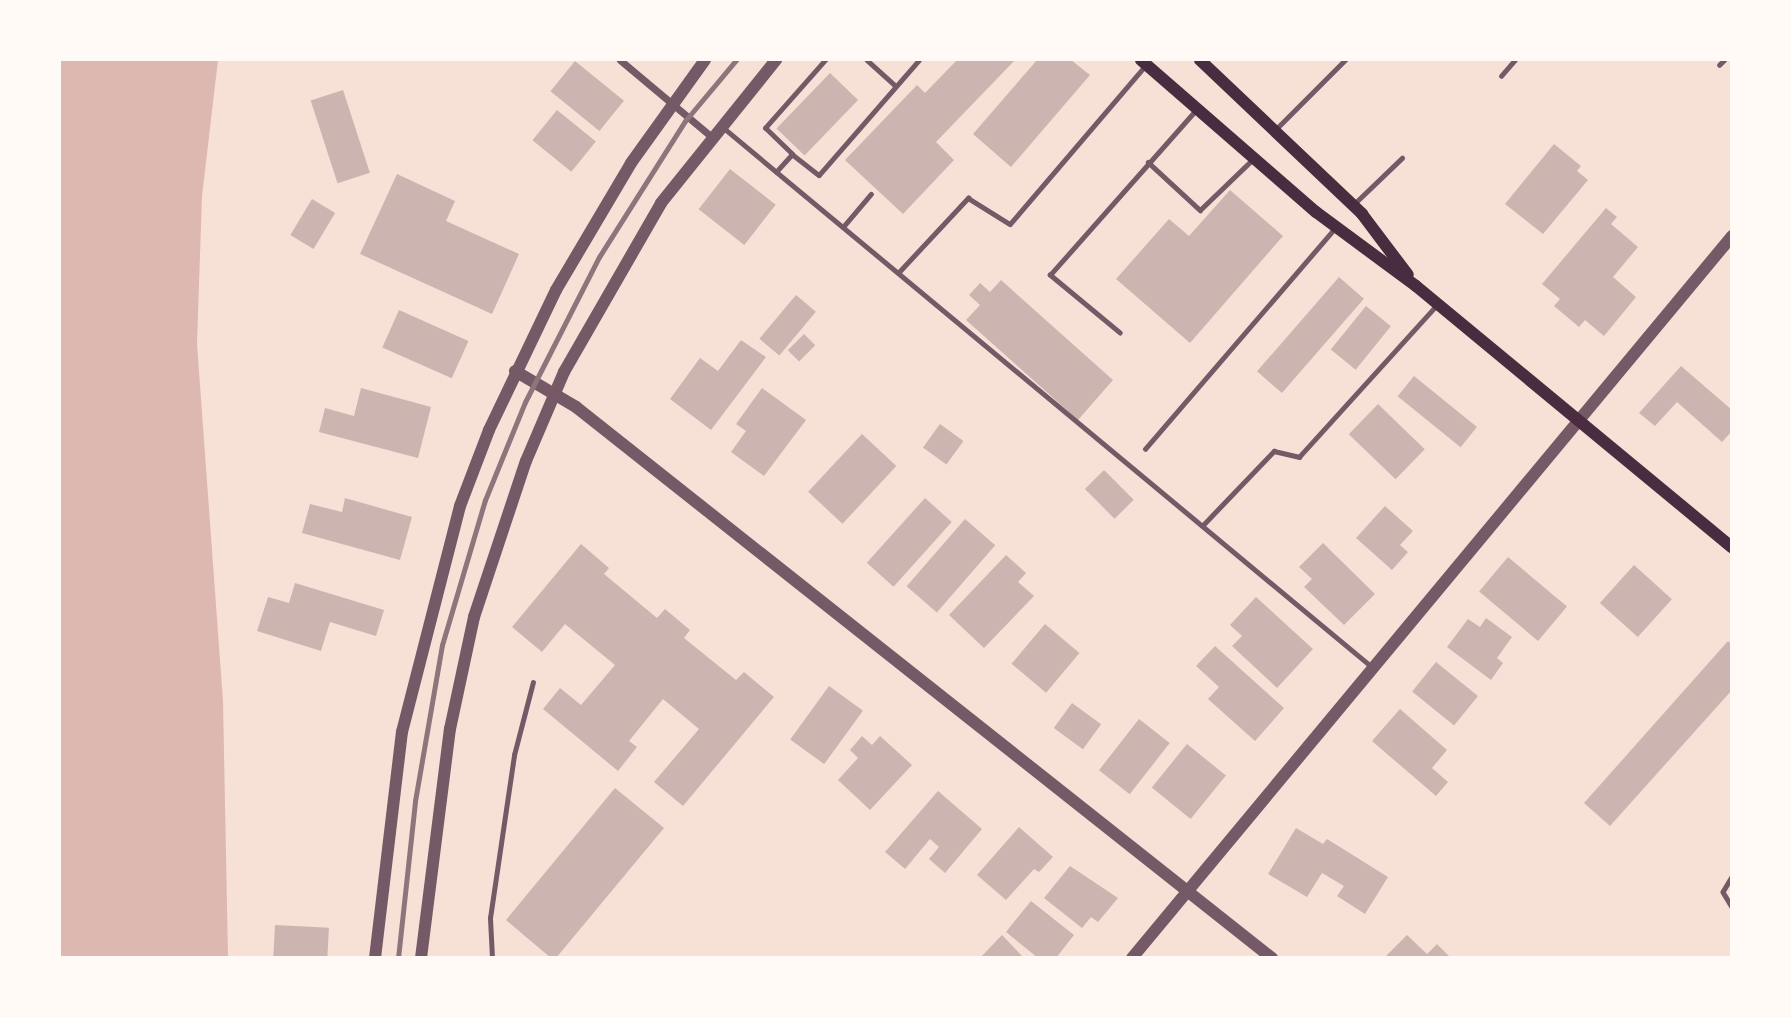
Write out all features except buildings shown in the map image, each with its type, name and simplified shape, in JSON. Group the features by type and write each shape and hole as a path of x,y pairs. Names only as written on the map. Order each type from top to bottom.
{"main road":[{"path":"1199,60 1353,205 1416,286"},
{"path":"1143,62 1337,227 1416,286 1731,547"}],"street":[{"path":"620,60 713,138"},
{"path":"375,957 402,732 419,649 460,506 516,371 593,223 673,102 705,60"},
{"path":"421,957 450,729 474,617 526,461 555,394 654,215 776,60"},
{"path":"1132,957 1731,236"},
{"path":"516,371 555,394 1272,957"}],"lane":[{"path":"825,60 765,128 819,175 919,60"},
{"path":"867,60 896,86"},
{"path":"1275,130 1345,60"},
{"path":"1501,76 1515,60"},
{"path":"1719,65 1724,60"},
{"path":"898,273 968,198 1010,224 1143,62"},
{"path":"1120,333 1050,275 1198,107"},
{"path":"722,126 1372,667"},
{"path":"776,172 792,154"},
{"path":"1148,162 1200,210 1255,158"},
{"path":"1353,205 1402,158"},
{"path":"843,227 871,194"},
{"path":"1145,449 1337,227"},
{"path":"1202,526 1274,451 1300,457 1437,304"},
{"path":"492,957 489,918 512,769 533,682"},
{"path":"1731,877 1723,892 1731,907"}],"shaded area":[{"path":"60,60 218,60 202,196 197,344 223,701 228,957 60,957"}],"railway":[{"path":"398,958 415,801 442,645 485,500 525,402 599,257 685,121 736,60"}]}
